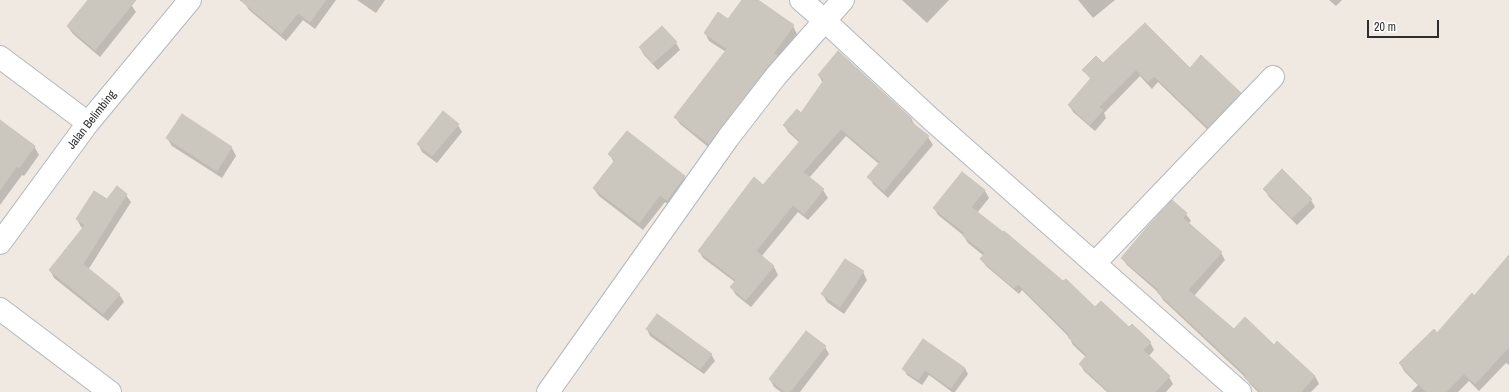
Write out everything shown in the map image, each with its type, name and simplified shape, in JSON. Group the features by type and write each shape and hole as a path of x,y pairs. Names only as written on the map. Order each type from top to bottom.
{"street":[{"name":"Jalan Belimbing","path":"0,243 88,123 190,0"},
{"path":"801,0 932,120 1240,392"},
{"path":"548,392 728,138 776,76 843,0"},
{"path":"0,57 88,123"},
{"path":"1095,263 1273,77"},
{"path":"0,309 110,392"}],"building":[{"path":"88,0 136,0 95,50 67,26"},
{"path":"240,0 326,0 310,22 298,13 281,34"},
{"path":"742,0 758,0 794,25 774,53 777,56 709,144 674,117 727,49 704,33 718,12 728,19"},
{"path":"1145,23 1190,68 1201,55 1241,93 1208,127 1154,76 1148,82 1136,70 1099,107 1103,110 1090,125 1068,105 1091,78 1082,70 1096,56 1103,63"},
{"path":"662,26 677,42 653,63 639,47"},
{"path":"838,51 912,119 910,121 929,136 884,191 867,177 880,162 841,129 803,172 824,189 804,214 793,205 756,251 774,266 746,300 730,287 736,280 698,251 754,177 763,185 800,141 783,125 797,109 801,113 824,80 818,75"},
{"path":"443,111 459,124 432,156 417,144"},
{"path":"182,114 232,147 217,171 166,138"},
{"path":"0,120 35,146 19,168 17,166 0,190"},
{"path":"627,131 685,176 667,200 660,195 639,223 593,188 615,160 608,154"},
{"path":"1282,169 1312,199 1292,218 1263,189"},
{"path":"962,172 985,190 971,207 1003,232 1004,231 1063,281 1066,279 1095,307 1101,301 1129,327 1132,324 1151,342 1143,350 1170,376 1155,392 1109,392 1079,364 1087,355 1068,337 1070,335 1018,284 1014,288 980,259 985,253 962,235 965,233 933,208"},
{"path":"117,186 127,194 83,264 120,294 103,314 49,270 85,225 76,219 94,191 107,199"},
{"path":"1172,200 1187,213 1183,218 1222,252 1188,290 1234,329 1245,317 1274,345 1277,341 1315,376 1301,392 1261,392 1244,377 1246,375 1157,292 1159,290 1121,258"},
{"path":"1509,255 1509,347 1475,384 1464,374 1446,392 1426,392 1399,363 1434,329 1437,333 1472,293 1474,296"},
{"path":"845,259 864,271 840,307 821,294"},
{"path":"657,314 712,354 700,369 646,329"},
{"path":"806,331 826,346 790,392 785,392 769,379"},
{"path":"923,339 965,368 951,388 925,370 918,380 902,369"}]}
